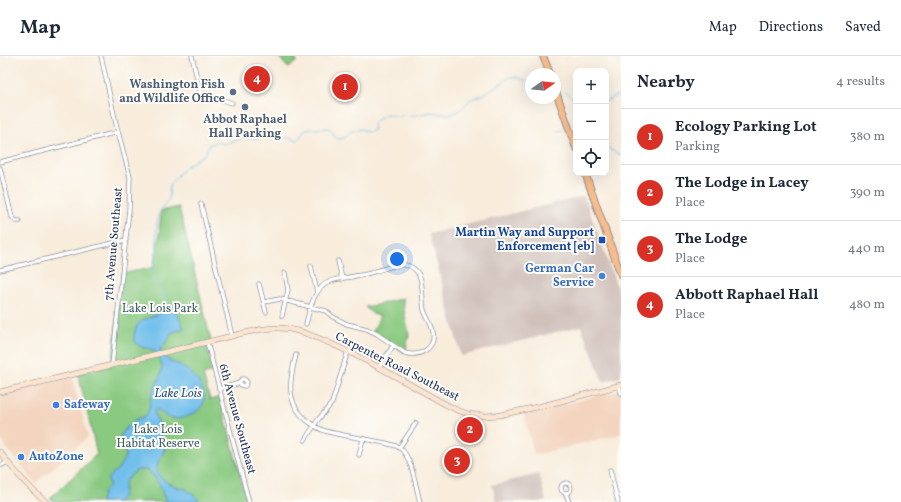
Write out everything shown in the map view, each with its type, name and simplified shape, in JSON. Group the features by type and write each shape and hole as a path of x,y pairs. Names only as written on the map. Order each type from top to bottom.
{"main road":[{"path":"543,56 548,68"},
{"path":"560,104 573,140"},
{"path":"586,176 621,275"},
{"name":"Carpenter Road Southeast","path":"0,392 197,344 278,328 302,332 348,351 457,410 468,414 485,416 508,414 620,385"},
{"path":"0,452 26,484 46,502"}],"street":[{"name":"7th Avenue Southeast","path":"101,56 130,177 129,210 112,365"},
{"path":"192,56 200,92 232,103"},
{"path":"0,162 118,132"},
{"path":"0,168 12,217 16,221 20,221"},
{"path":"201,204 232,336"},
{"path":"0,270 126,240"},
{"path":"338,261 342,279"},
{"path":"264,302 280,299 286,301 311,307 326,311 333,317 347,324 381,336 393,346 409,354 419,354 427,350 433,340 433,332 424,311 420,278 409,266 397,265 331,281 317,292 313,300 311,307 306,324"},
{"path":"310,266 317,292"},
{"path":"282,316 288,290 285,273"},
{"path":"259,284 266,312"},
{"name":"6th Avenue Southeast","path":"207,342 249,502"},
{"path":"379,367 393,346"},
{"path":"305,440 332,403 348,351"},
{"path":"296,355 290,387 296,410 303,418 324,431 399,448 405,453 411,465 420,502"},
{"path":"219,389 240,383"},
{"path":"620,385 621,393"},
{"path":"399,448 416,422"},
{"path":"359,455 363,439"},
{"path":"0,466 8,462"},
{"path":"610,470 618,502"},
{"path":"566,494 569,502"}],"shaded area":[{"path":"584,196 621,298 621,377 603,382 581,326 461,356 429,234"},
{"path":"72,377 88,437 36,483 7,449 0,437 0,395"},
{"path":"621,390 621,434 534,455 524,414"},
{"path":"539,474 546,502 496,502 492,485"}],"green space":[{"path":"278,56 293,56 297,61 288,68"},
{"name":"Lake Lois Habitat Reserve","path":"179,207 211,341 206,343 213,372 203,375 210,400 220,397 247,502 55,502 50,498 97,454 78,373 112,365 122,274 154,267 159,237 161,211"},
{"path":"403,298 409,335 405,353 373,331 380,316 373,314 365,307"}],"water":[{"name":"Lake Lois","path":"165,304 169,305 175,310 184,328 171,333 166,343 160,348 162,355 169,361 180,365 194,376 202,389 204,399 201,407 189,416 172,419 165,416 157,409 154,412 161,429 161,436 165,450 158,463 157,472 165,481 177,487 186,489 197,498 199,502 167,502 159,484 150,472 148,470 137,470 125,482 123,497 117,502 101,502 104,491 109,485 107,479 118,469 126,455 125,451 117,445 120,437 132,422 146,415 153,391 162,370 159,356 156,352 139,346 134,340 136,328 138,324 145,319 161,313"}],"waterway":[{"path":"165,305 164,292 156,282 153,273 153,264 157,249 156,235 158,215 169,199 170,184 185,167 205,154 210,144 217,142 224,144 238,139 259,139 268,136 297,140 305,130 328,128 332,131 335,137 340,138 346,136 351,131 361,129 367,132 374,130 373,124 386,114 395,116 417,115 432,112 452,114 459,111 470,100 483,95 511,77 517,77 525,80"},
{"path":"565,92 573,99"},
{"path":"609,100 615,96 621,96"},
{"path":"559,131 563,130"},
{"path":"609,149 621,155"}],"place":[{"name":"Abbott Raphael Hall","path":"257,79"},
{"name":"Ecology Parking Lot","path":"345,87"},
{"name":"Washington Fish and Wildlife Office","path":"233,92"},
{"name":"Abbot Raphael Hall Parking","path":"245,107"},
{"name":"Martin Way and Support Enforcement [eb]","path":"602,240"},
{"name":"German Car Service","path":"602,276"},
{"name":"Safeway","path":"56,405"},
{"name":"The Lodge in Lacey","path":"470,430"},
{"name":"AutoZone","path":"21,457"},
{"name":"The Lodge","path":"457,461"}],"park label":[{"name":"Lake Lois Park","path":"160,309"}]}
